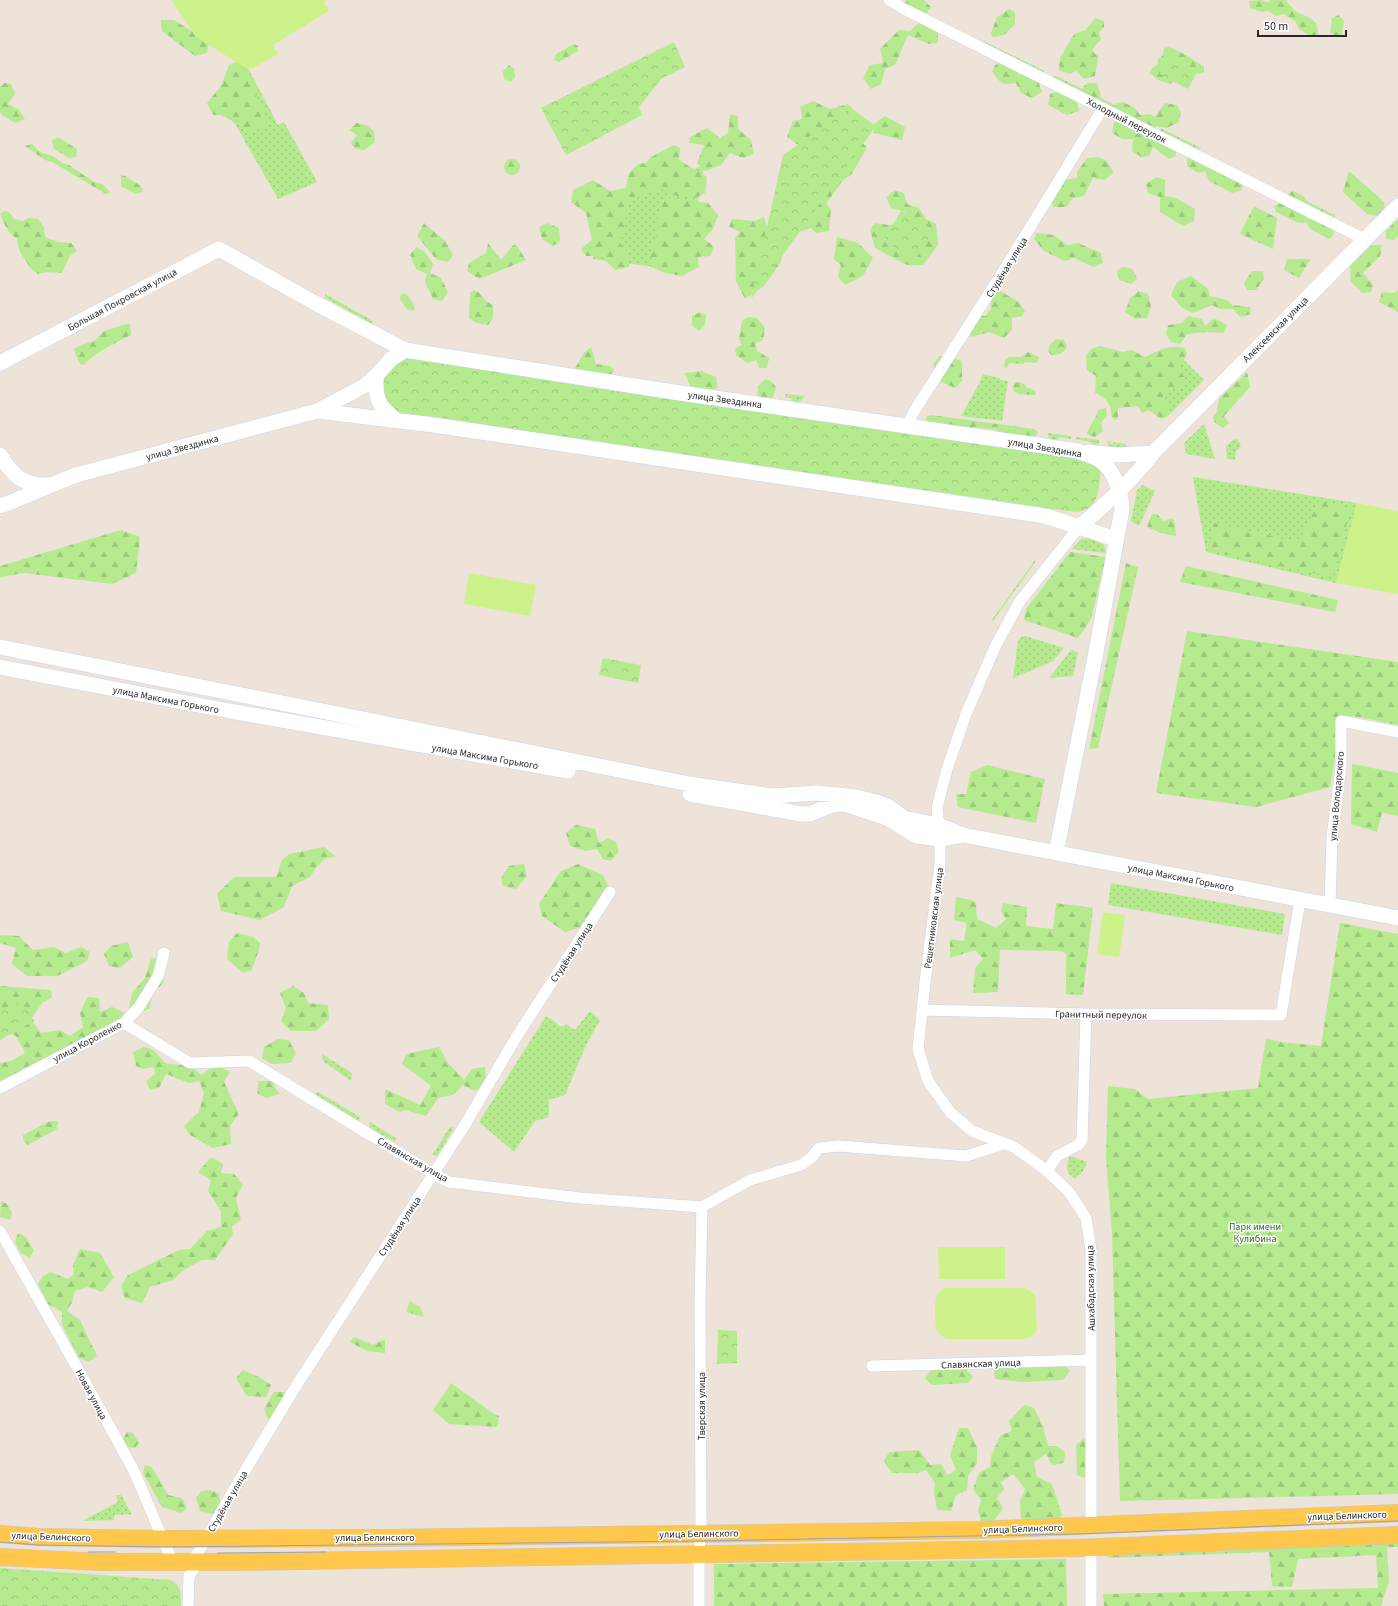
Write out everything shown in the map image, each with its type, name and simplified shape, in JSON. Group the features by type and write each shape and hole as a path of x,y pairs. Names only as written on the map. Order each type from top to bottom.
{"main road":[{"name":"улица Белинского","path":"0,1534 38,1537 164,1539 376,1538 978,1530 1398,1513"},
{"name":"улица Белинского","path":"0,1558 102,1562 194,1563 699,1555 1091,1547 1398,1535"}],"street":[{"name":"Холодный переулок","path":"889,0 904,9 1364,239"},
{"name":"Студёная улица","path":"910,425 911,417 915,410 1012,257 1103,108"},
{"name":"Алексеевская улица","path":"1120,492 1137,474 1153,453 1398,206"},
{"name":"улица Звездинка","path":"218,249 315,303 405,350 659,390 910,425 1078,451 1099,460 1107,466 1113,475 1120,492 1122,509 1056,852"},
{"name":"Большая Покровская улица","path":"0,363 218,249"},
{"name":"улица Звездинка","path":"0,506 24,498 49,485 115,465 317,411 364,386 376,376 391,359 405,350"},
{"path":"376,376 375,387 377,398 383,410 396,420"},
{"name":"улица Звездинка","path":"317,411 396,420 557,443 1045,516 1080,526 1116,539"},
{"path":"1078,451 1118,455 1153,453"},
{"name":"улица Звездинка","path":"0,455 13,474 22,480 32,484 49,485"},
{"path":"1080,526 1120,492"},
{"name":"Решетниковская улица","path":"922,1010 940,864 937,808 947,769 966,714 995,647 1020,601 1080,526"},
{"name":"улица Максима Горького","path":"0,647 659,783 801,814 810,814 832,805 844,804 889,818 917,836 939,832 963,835 1398,918"},
{"name":"улица Максима Горького","path":"0,667 219,709 659,783"},
{"name":"улица Володарского","path":"1330,905 1332,837 1341,767 1341,721 1398,732"},
{"name":"Студёная улица","path":"188,1606 189,1576 194,1563 206,1538 240,1479 298,1383 462,1128 517,1036 610,892"},
{"name":"Гранитный переулок","path":"922,1010 1086,1014 1281,1015 1300,900"},
{"name":"улица Короленко","path":"0,1088 124,1023 139,1007 158,976 164,953"},
{"name":"Ашхабадская улица","path":"922,1010 918,1049 928,1081 950,1112 972,1130 1014,1147 1047,1171 1069,1192 1086,1218 1091,1250 1091,1526"},
{"path":"1047,1171 1057,1156 1078,1145 1082,1140 1086,1014"},
{"name":"Славянская улица","path":"124,1023 190,1063 249,1061 449,1182 580,1198 702,1207"},
{"path":"702,1207 750,1180 801,1165 812,1157 819,1148 839,1146 966,1156 1004,1144"},
{"name":"Тверская улица","path":"699,1606 699,1555 701,1533 700,1303 702,1207"},
{"name":"Новая улица","path":"0,1231 134,1472 173,1563"},
{"name":"Славянская улица","path":"872,1366 1091,1360"},
{"path":"1091,1547 1091,1606"}],"green space":[{"path":"171,0 327,0 324,2 329,11 273,45 278,54 249,70 196,37"},
{"path":"906,0 924,0 931,7 926,14 916,13 905,3"},
{"path":"1262,0 1268,3 1270,0 1286,0 1298,13 1313,20 1318,29 1318,35 1310,36 1299,29 1295,21 1283,14 1276,16 1269,11 1262,12 1250,8 1249,1"},
{"path":"1009,9 1015,12 1015,24 1004,35 993,37 991,33 997,17"},
{"path":"1339,15 1344,21 1342,34 1336,37 1330,32 1332,18"},
{"path":"1095,18 1104,21 1104,27 1099,32 1101,39 1092,50 1098,57 1095,76 1084,79 1076,71 1069,74 1059,70 1060,58 1074,34 1086,30"},
{"path":"161,20 174,20 209,42 207,53 195,56 162,31"},
{"path":"919,23 938,33 938,43 929,44 908,35 895,65 885,69 881,84 871,89 863,78 870,65 883,63 880,49 899,30 910,31"},
{"path":"983,41 1045,71 1043,73 983,44"},
{"path":"674,42 685,67 662,78 639,107 642,115 566,155 541,108"},
{"path":"574,44 578,46 578,51 559,62 554,60 556,54"},
{"path":"1169,47 1186,55 1204,67 1204,72 1198,74 1182,63 1174,69 1176,79 1170,84 1159,80 1149,73 1152,68 1157,65 1158,59 1163,55 1164,48"},
{"path":"1170,56 1197,72 1188,89 1160,74"},
{"path":"239,61 245,65 258,90 256,97 268,119 263,128 248,132 226,115 213,115 207,103 221,86 229,65"},
{"path":"236,62 249,70 278,125 284,122 317,182 278,199 234,122 212,110"},
{"path":"1002,62 1015,68 1019,75 1027,73 1038,81 1042,92 1032,98 1021,93 1016,83 1002,83 992,71 995,65"},
{"path":"509,65 514,69 515,77 511,82 504,79 503,71"},
{"path":"1054,75 1153,124 1150,125 1052,78"},
{"path":"4,83 11,84 15,93 8,104 19,110 25,119 15,123 2,115 0,112 0,87"},
{"path":"1087,83 1097,83 1101,95 1098,102 1081,99 1081,90"},
{"path":"1061,91 1076,98 1079,111 1067,115 1048,105 1050,94"},
{"path":"813,101 830,109 848,104 861,117 808,152 787,137 793,121 802,119 800,107"},
{"path":"1123,102 1135,108 1140,115 1150,114 1155,117 1165,103 1177,105 1181,113 1178,123 1166,128 1156,126 1153,130 1139,124 1136,117 1129,119 1116,112 1114,107 1116,103"},
{"path":"851,108 876,126 751,299 783,155"},
{"path":"730,114 738,116 738,129 751,140 754,154 743,158 730,153 721,165 705,171 697,163 704,145 689,143 690,137 707,128 720,138 728,133"},
{"path":"885,116 905,127 902,140 874,133 874,124"},
{"path":"1121,121 1176,148 1176,156 1169,159 1153,147 1149,156 1141,157 1132,151 1133,139 1122,139 1112,133 1114,122"},
{"path":"356,123 366,125 374,131 375,142 364,150 355,149 351,143 357,135 349,130"},
{"path":"1160,128 1201,148 1197,149 1161,131"},
{"path":"58,137 77,149 76,157 69,158 54,149 52,140"},
{"path":"862,142 867,148 851,175 843,180 826,204 831,209 829,231 816,233 811,228 796,233"},
{"path":"32,144 40,152 53,156 94,182 102,184 110,192 106,194 52,162 45,160 25,146"},
{"path":"674,145 680,148 679,160 707,177 705,193 697,197 677,196 666,188 643,194 627,203 624,236 618,241 629,253 629,267 615,270 601,256 586,256 581,249 592,240 586,213 571,202 573,190 593,180 610,191 626,188 629,173 638,164 646,163 651,157"},
{"path":"1193,156 1203,160 1207,168 1213,167 1242,181 1242,190 1232,193 1209,181 1205,171 1198,173 1187,166 1187,158"},
{"path":"1098,157 1107,161 1114,173 1104,180 1093,178 1084,196 1073,198 1066,207 1054,207 1050,199 1065,180 1077,178 1077,172 1087,158"},
{"path":"509,159 515,159 520,164 518,173 515,175 509,175 504,170 504,164"},
{"path":"704,165 686,271 593,259 600,208"},
{"path":"1349,171 1384,202 1385,209 1377,216 1367,214 1343,192"},
{"path":"121,175 141,186 143,192 135,194 121,186"},
{"path":"1157,177 1165,180 1165,196 1176,198 1195,209 1194,221 1183,226 1160,212 1160,197 1148,193 1146,184"},
{"path":"895,190 904,193 907,204 919,208 926,219 936,224 938,245 923,265 907,265 875,248 870,230 875,223 889,225 906,223 905,212 891,208 886,197"},
{"path":"1293,191 1305,197 1306,203 1301,207 1288,201 1287,194"},
{"path":"1291,194 1335,215 1334,218 1292,198"},
{"path":"669,198 708,203 718,215 713,229 704,239 714,246 710,256 698,257 699,267 682,276 665,273 651,267 651,245 657,235 659,205"},
{"path":"1279,203 1304,213 1307,219 1315,220 1335,229 1333,236 1329,239 1310,229 1306,222 1298,223 1276,212 1274,207"},
{"path":"1254,206 1277,218 1273,249 1240,234"},
{"path":"4,211 9,212 14,219 23,221 29,218 38,219 44,227 45,237 58,242 71,243 77,251 70,256 62,273 48,272 38,274 32,270 19,250 17,239 8,231 0,214"},
{"path":"901,211 933,230 915,260 883,241"},
{"path":"764,217 770,238 784,247 781,262 764,286 745,299 736,281 735,238 740,232 729,227 732,219 755,221"},
{"path":"1398,219 1398,236 1394,240 1386,239 1386,231"},
{"path":"424,223 445,241 453,255 448,262 436,259 417,236"},
{"path":"547,223 559,228 560,241 553,246 542,239 539,227"},
{"path":"1036,233 1054,235 1067,245 1078,243 1101,253 1103,263 1094,267 1074,258 1065,261 1044,251 1034,239"},
{"path":"837,237 858,243 873,258 863,276 845,285 838,277 841,265 834,259"},
{"path":"488,243 501,260 515,243 526,260 479,279 467,271 469,263 486,253"},
{"path":"1372,245 1382,245 1380,256 1363,273 1373,285 1371,292 1362,293 1351,282 1350,266"},
{"path":"416,247 424,251 433,264 430,273 441,278 448,292 442,301 433,299 425,282 427,274 416,269 410,255"},
{"path":"1287,259 1311,259 1299,278 1284,270"},
{"path":"1123,267 1132,269 1137,278 1132,284 1119,280 1117,270"},
{"path":"1252,271 1263,271 1264,279 1256,290 1247,290 1244,283"},
{"path":"1191,276 1208,289 1210,296 1227,300 1232,305 1250,307 1251,314 1240,317 1233,309 1220,309 1212,305 1193,313 1182,308 1171,295 1177,282"},
{"path":"474,290 480,293 486,301 493,305 493,318 488,325 476,323 469,318 470,293"},
{"path":"1398,290 1398,312 1379,302 1382,292 1394,293"},
{"path":"1000,291 1019,302 1025,311 1022,316 1012,318 1012,330 1004,338 989,332 972,337 966,329 972,316 986,316 991,308 991,295"},
{"path":"1139,291 1148,294 1151,307 1147,318 1135,319 1125,312 1130,298"},
{"path":"404,293 412,302 415,309 413,311 407,309 400,299 400,296"},
{"path":"325,294 373,321 372,324 325,298"},
{"path":"700,312 706,315 705,325 699,331 692,326 692,316"},
{"path":"1188,316 1202,319 1205,326 1214,318 1227,325 1224,333 1207,332 1187,334 1180,344 1171,342 1166,334 1168,325 1182,323"},
{"path":"748,317 757,318 765,328 763,340 755,344 757,351 769,358 767,368 759,368 756,360 747,363 736,355 735,348 742,345 739,339 742,321"},
{"path":"130,324 131,335 106,348 84,365 81,365 74,349 94,341 104,331"},
{"path":"1056,339 1064,340 1067,345 1062,353 1051,355 1048,351 1049,346"},
{"path":"1100,346 1123,352 1132,350 1145,357 1169,347 1185,348 1187,354 1179,369 1181,374 1185,377 1183,382 1170,389 1164,397 1170,411 1167,417 1161,419 1149,410 1142,413 1138,406 1118,408 1118,418 1115,420 1112,417 1108,402 1103,397 1095,393 1096,376 1087,370 1086,356 1091,349"},
{"path":"591,347 596,364 610,366 614,369 613,373 608,376 578,373 575,368 584,353"},
{"path":"1028,352 1039,357 1038,362 1025,362 1024,364 1009,363 1007,368 1004,367 1005,360 1009,357 1021,357"},
{"path":"940,356 962,361 962,381 955,388 941,382 933,364"},
{"path":"406,358 1089,458 1101,471 1098,492 1089,508 1075,512 399,415 391,411 383,394 381,382 385,373"},
{"path":"1183,359 1204,380 1167,417 1170,411 1164,397 1169,389 1179,386 1181,374 1179,369"},
{"path":"701,371 716,377 718,388 710,391 690,386 685,373"},
{"path":"1247,372 1250,387 1224,416 1229,423 1223,428 1214,422 1213,416 1217,412 1219,399"},
{"path":"983,374 1008,381 1002,421 961,416"},
{"path":"765,379 772,382 776,387 772,400 763,399 757,395 758,386"},
{"path":"1019,382 1036,391 1035,395 1018,394 1014,391 1013,386 1015,383"},
{"path":"785,394 805,396 801,401 795,403 791,398 785,397"},
{"path":"1106,408 1107,416 1101,423 1103,431 1094,437 1087,434 1098,410"},
{"path":"931,415 1034,429 1038,433 1036,436 1028,437 996,430 975,427 967,429 926,422 927,416"},
{"path":"1204,424 1215,459 1186,454 1184,443"},
{"path":"1048,433 1071,436 1071,439 1060,437 1054,441 1048,437"},
{"path":"1076,437 1099,440 1099,443 1093,445 1091,442 1075,439"},
{"path":"1238,439 1241,446 1236,451 1235,460 1227,459 1226,446 1233,440"},
{"path":"1107,441 1111,442 1110,444 1113,444 1113,442 1126,444 1125,449 1110,449"},
{"path":"1193,477 1357,503 1336,583 1206,552"},
{"path":"1143,485 1155,491 1139,526 1131,521 1137,490"},
{"path":"1319,501 1351,508 1333,577 1208,551 1214,523 1299,542"},
{"path":"1357,503 1398,511 1398,594 1336,583"},
{"path":"1152,514 1157,514 1164,521 1173,518 1176,536 1161,533 1147,527"},
{"path":"121,530 140,537 136,573 112,584 24,573 0,577 0,566"},
{"path":"1089,538 1104,545 1106,553 1072,549 1081,539"},
{"path":"1070,552 1106,557 1091,619 1078,638 1024,620 1026,609"},
{"path":"1035,560 1036,561 993,621 992,620"},
{"path":"1126,563 1138,567 1098,748 1089,749"},
{"path":"1186,566 1338,600 1335,612 1180,582"},
{"path":"469,573 536,585 530,616 464,604"},
{"path":"1187,631 1398,662 1398,725 1353,716 1342,720 1330,787 1256,807 1156,793"},
{"path":"1025,636 1064,648 1053,661 1013,678 1018,641 1021,637"},
{"path":"1071,650 1078,652 1073,676 1049,678"},
{"path":"603,658 641,665 638,683 599,675"},
{"path":"1352,764 1398,773 1398,816 1382,813 1377,832 1351,824"},
{"path":"987,765 1045,779 1036,823 958,807 956,794 966,794 971,772"},
{"path":"576,825 595,829 599,843 608,838 616,842 619,851 611,861 603,859 597,849 586,851 570,846 566,833"},
{"path":"324,847 336,857 326,858 317,866 310,877 292,886 284,907 260,920 221,911 217,894 234,877 276,877 282,860 289,854"},
{"path":"524,864 527,876 516,889 503,886 501,878 509,866"},
{"path":"578,864 603,875 609,887 584,926 565,932 542,916 539,904 561,871"},
{"path":"1111,883 1285,914 1282,935 1108,905"},
{"path":"956,897 972,900 976,903 977,919 996,928 1006,919 1001,911 1003,903 1027,907 1026,926 1053,929 1056,903 1093,908 1083,995 1066,994 1066,954 1061,951 1000,950 998,992 973,993 975,968 983,959 975,950 950,958 950,939 964,941 967,923 954,920"},
{"path":"1103,912 1125,915 1119,957 1097,954"},
{"name":"Парк имени Кулибина","path":"1340,923 1398,934 1398,1494 1120,1501 1112,1234 1106,1158 1108,1086 1135,1089 1148,1099 1258,1088 1266,1038 1280,1042 1321,1046"},
{"path":"237,933 253,937 260,943 252,970 243,973 227,959 229,942"},
{"path":"0,935 19,936 33,950 54,947 66,953 81,947 90,952 87,961 57,976 27,976 12,964 16,948 0,943"},
{"path":"128,942 133,957 120,968 109,966 104,954 111,946"},
{"path":"159,957 165,962 163,984 152,992 150,1008 139,1014 129,1009 132,993 145,978 151,959"},
{"path":"0,986 51,990 52,997 42,1003 31,1019 41,1033 60,1030 70,1036 83,1027 80,1013 87,997 99,998 100,1012 112,1007 125,1013 118,1022 89,1037 84,1051 60,1062 47,1057 38,1065 0,1085 0,1063 11,1061 25,1053 16,1036 6,1032 0,1035"},
{"path":"293,986 304,993 308,1003 328,1005 329,1019 316,1031 291,1031 281,1021 286,1008 280,993"},
{"path":"21,1000 34,1021 0,1040 0,1012"},
{"path":"590,1011 600,1020 587,1043 565,1095 549,1100 549,1117 535,1121 514,1152 479,1122 546,1016 562,1027 566,1024 575,1030"},
{"path":"278,1039 289,1040 296,1054 290,1063 272,1064 262,1058 264,1047"},
{"path":"144,1047 154,1050 165,1063 193,1067 201,1075 216,1065 230,1072 224,1082 239,1114 230,1126 231,1144 213,1148 190,1135 184,1126 199,1112 204,1093 199,1081 189,1083 166,1074 159,1088 150,1090 146,1081 155,1074 154,1067 143,1069 136,1066 133,1052"},
{"path":"439,1047 448,1063 464,1080 472,1069 485,1067 486,1082 475,1091 463,1085 453,1095 438,1098 426,1116 406,1110 400,1112 385,1104 385,1089 420,1105 431,1086 402,1064 406,1054"},
{"path":"322,1054 352,1073 351,1081 323,1061"},
{"path":"258,1081 272,1081 279,1094 266,1098 257,1093"},
{"path":"318,1092 360,1117 359,1121 315,1094"},
{"path":"50,1121 58,1121 57,1129 28,1145 23,1140 23,1135"},
{"path":"370,1122 397,1139 395,1142 369,1127"},
{"path":"450,1127 454,1128 437,1156 433,1154"},
{"path":"1070,1156 1087,1162 1082,1172 1074,1178 1069,1174 1067,1168"},
{"path":"211,1157 223,1164 221,1173 234,1174 243,1184 236,1198 241,1220 232,1226 233,1234 215,1260 202,1260 182,1271 173,1280 150,1287 142,1303 125,1298 121,1286 128,1275 179,1250 190,1249 207,1231 221,1227 221,1211 208,1191 211,1180 198,1172"},
{"path":"1,1201 7,1204 12,1213 10,1220 0,1217"},
{"path":"18,1233 25,1236 34,1250 30,1258 21,1253 15,1242"},
{"path":"938,1247 1005,1247 1005,1279 939,1279"},
{"path":"80,1249 100,1253 114,1277 102,1292 88,1287 75,1291 72,1302 67,1311 80,1320 97,1356 89,1362 79,1358 62,1324 62,1312 48,1304 38,1284 43,1276 50,1272 68,1279 74,1274 73,1265"},
{"path":"946,1288 1025,1288 1035,1294 1037,1330 1031,1337 1025,1339 948,1339 943,1337 936,1330 935,1306 938,1295"},
{"path":"410,1301 420,1307 424,1317 406,1312"},
{"path":"718,1330 737,1331 737,1363 717,1364"},
{"path":"354,1337 373,1345 385,1339 385,1353 367,1351 350,1342"},
{"path":"1062,1363 1070,1371 1063,1380 1023,1382 995,1379 994,1366"},
{"path":"964,1367 973,1377 968,1383 932,1385 925,1378 932,1369"},
{"path":"243,1370 259,1377 271,1385 266,1397 247,1396 236,1378"},
{"path":"451,1383 491,1412 499,1416 497,1427 449,1424 433,1410"},
{"path":"274,1392 284,1392 288,1402 276,1419 268,1419 264,1409"},
{"path":"1024,1405 1034,1408 1043,1426 1048,1446 1057,1446 1065,1452 1064,1463 1052,1465 1046,1454 1034,1462 1037,1477 1052,1484 1062,1515 1057,1522 1030,1524 1021,1518 1020,1501 1025,1489 1013,1474 1001,1482 1004,1489 997,1498 1003,1508 993,1522 981,1521 978,1510 981,1500 973,1489 979,1473 990,1467 991,1456 1001,1435 1012,1431 1009,1421"},
{"path":"959,1428 968,1428 977,1447 977,1463 968,1476 967,1490 956,1495 951,1511 937,1510 934,1492 935,1483 926,1470 917,1473 892,1473 884,1461 889,1452 919,1450 930,1465 941,1464 947,1475 956,1470 950,1455"},
{"path":"127,1432 133,1433 139,1443 135,1448 127,1447 123,1439"},
{"path":"1083,1439 1093,1444 1095,1473 1085,1478 1077,1475 1076,1445"},
{"path":"145,1465 152,1467 168,1495 182,1498 187,1508 181,1513 162,1507 143,1473"},
{"path":"210,1490 219,1494 221,1507 213,1514 200,1511 196,1498 201,1491"},
{"path":"116,1495 121,1495 132,1514 114,1515 114,1520 82,1521 118,1502"},
{"path":"1398,1542 1398,1547 1387,1547 1389,1581 1381,1606 1104,1606 1103,1594 1378,1588 1376,1555 1298,1559 1292,1587 1272,1586 1269,1552 1106,1558 1115,1552"},
{"path":"1066,1559 1067,1606 714,1606 714,1564"},
{"path":"0,1568 170,1580 179,1588 181,1594 181,1606 0,1606"}],"tram line":[{"path":"0,1542 38,1545 168,1547 700,1541 1077,1534 1398,1521"},
{"path":"88,1552 116,1552"},
{"path":"218,1553 326,1552"}]}
